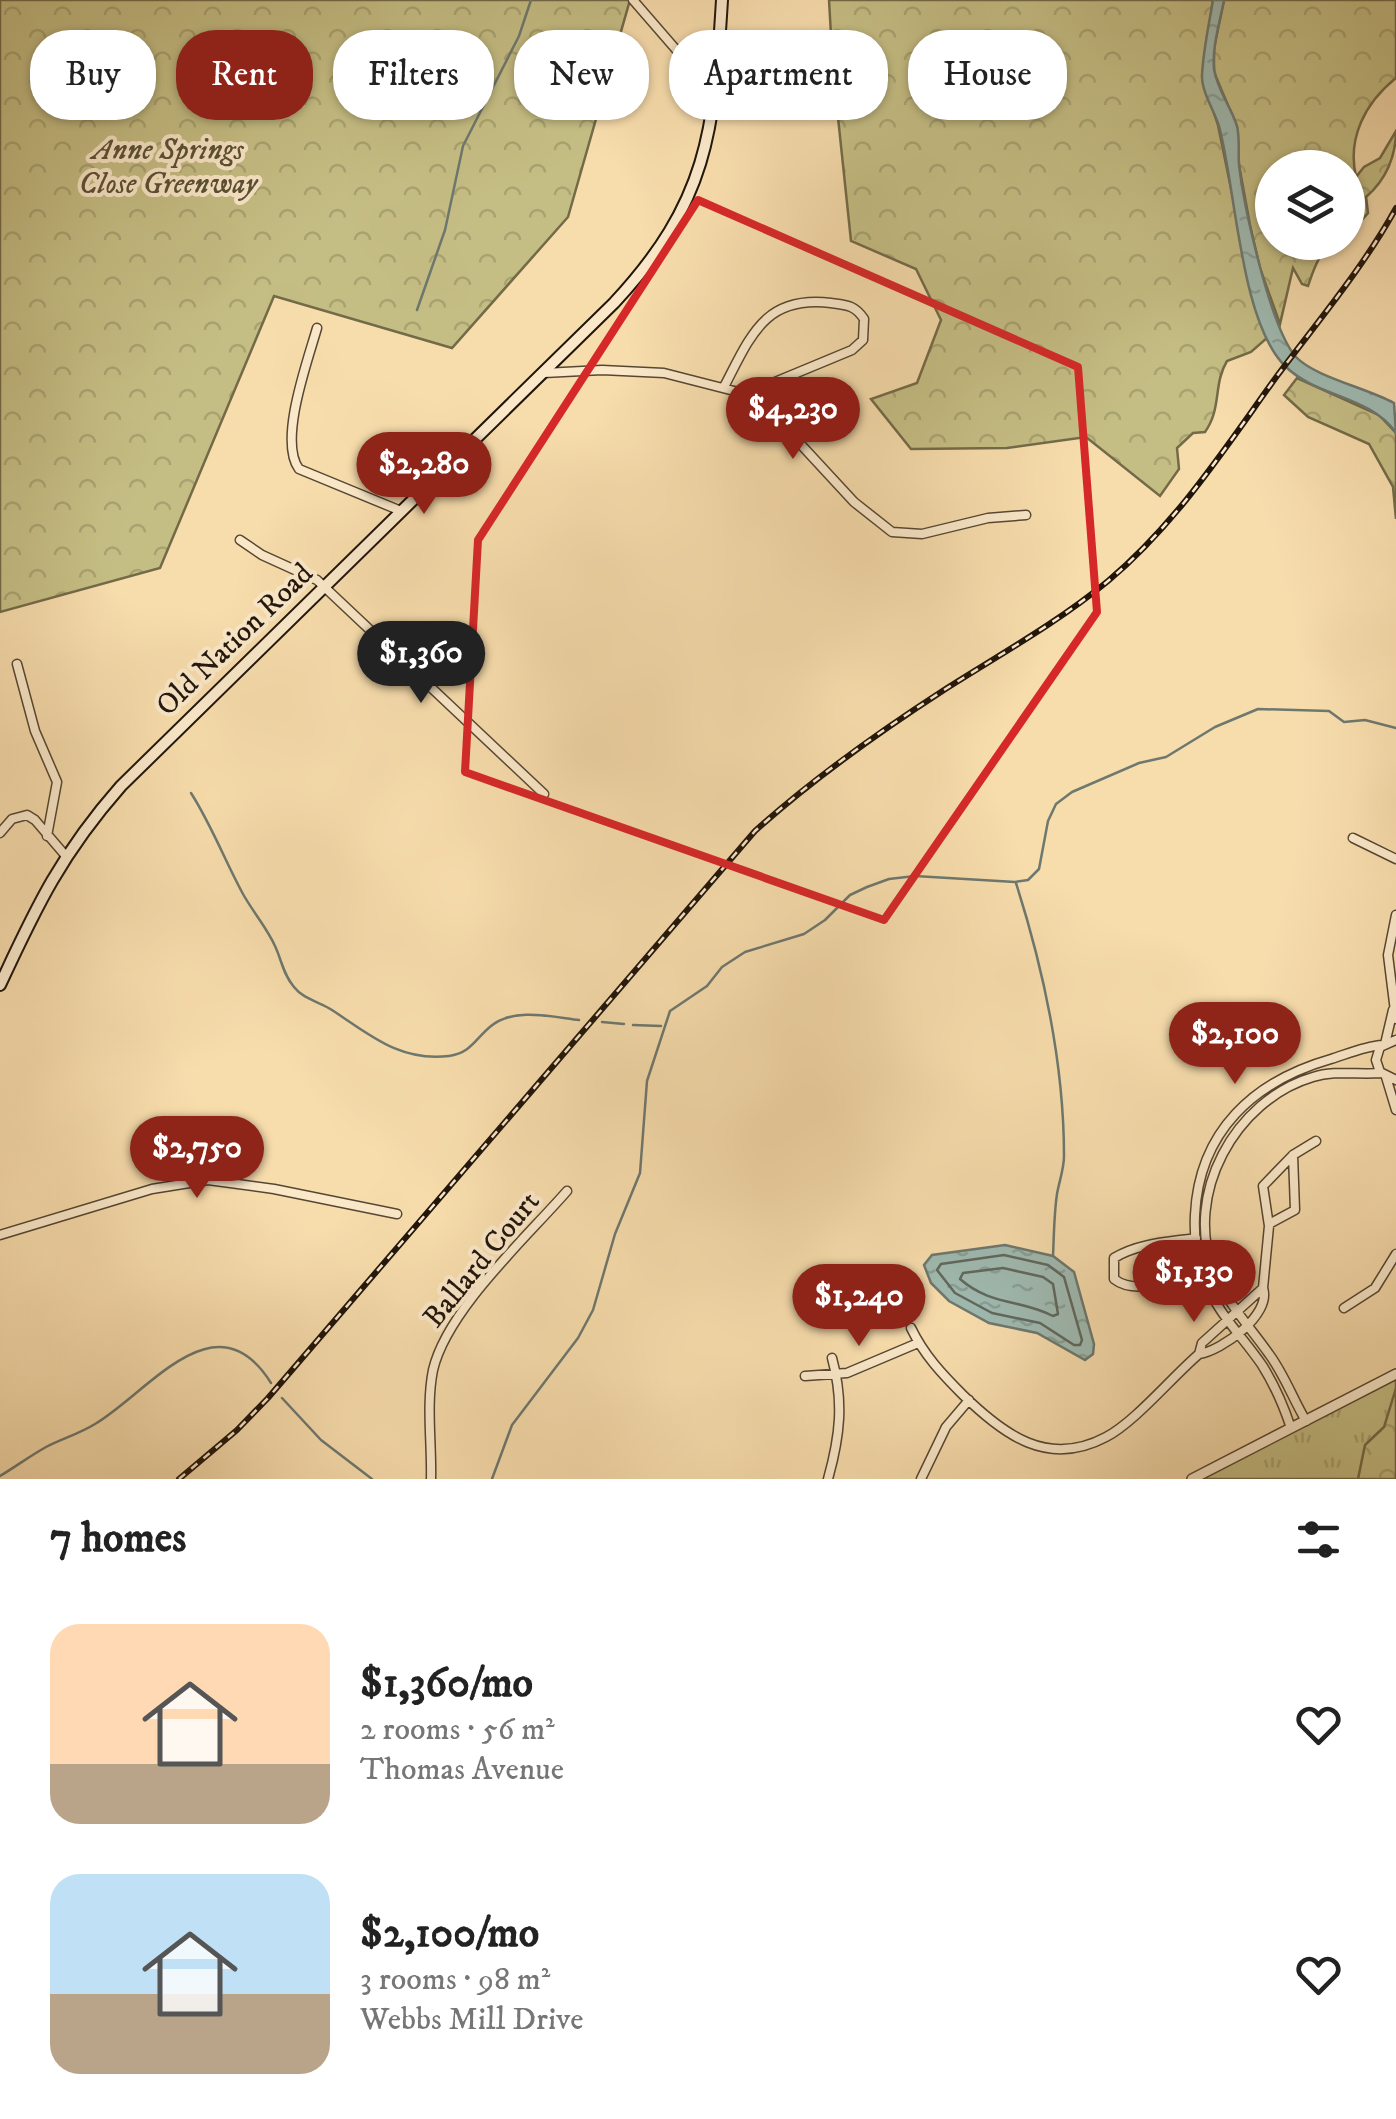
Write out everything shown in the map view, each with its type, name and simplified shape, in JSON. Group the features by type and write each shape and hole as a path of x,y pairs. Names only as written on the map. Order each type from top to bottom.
{"main road":[{"name":"Old Nation Road","path":"720,30 722,0"},
{"name":"Old Nation Road","path":"0,985 65,855 122,786 643,272 673,229 700,166 709,120"}],"street":[{"path":"633,0 669,41"},
{"path":"724,386 756,332 781,307 806,301 848,305 859,311 866,323 857,346 746,394"},
{"path":"318,328 298,397 292,460 299,469 401,511"},
{"path":"544,373 664,373 746,394 768,409 854,502 892,532 922,534 988,518 1026,515"},
{"path":"240,540 262,554 309,573 544,794"},
{"path":"17,664 34,731 58,782 47,836"},
{"path":"0,833 12,819 27,815 65,855"},
{"path":"1354,838 1396,859"},
{"path":"1396,915 1388,955 1394,1014 1376,1060 1388,1077 1396,1110"},
{"path":"1291,1428 1264,1369 1226,1322 1202,1272 1194,1238 1198,1179 1212,1146 1243,1104 1278,1078 1299,1068 1396,1040"},
{"path":"1306,1421 1272,1358 1238,1313 1213,1270 1206,1237 1210,1182 1223,1151 1260,1105 1284,1090 1312,1077 1334,1073 1388,1077"},
{"path":"1198,1354 1210,1352 1247,1325 1264,1304 1269,1224 1263,1186 1292,1155 1316,1141"},
{"path":"1212,1146 1223,1151"},
{"path":"1269,1224 1295,1210 1292,1155"},
{"path":"0,1235 152,1189 208,1180 397,1214"},
{"name":"Ballard Court","path":"432,1479 430,1388 439,1350 469,1303 568,1191"},
{"path":"1206,1237 1122,1253 1114,1258 1114,1279 1123,1286 1138,1287 1213,1270"},
{"path":"1344,1308 1375,1288 1396,1254"},
{"path":"911,1328 935,1367 1010,1436 1050,1448 1080,1446 1111,1434 1263,1288"},
{"path":"805,1376 836,1375 878,1362 918,1343"},
{"path":"828,1479 841,1422 832,1358"},
{"path":"1192,1479 1396,1374"},
{"path":"921,1479 936,1443 968,1400"}],"highlighted area":[{"path":"698,200 1078,367 1097,612 884,920 465,772 478,540"}],"green space":[{"name":"Anne Springs Close Greenway","path":"0,0 630,0 621,30 514,30 514,120 596,120 568,217 452,348 274,296 160,568 0,612"},
{"path":"829,0 1213,0 1202,77 1218,125 1255,306 1267,338 1251,352 1227,361 1210,423 1205,432 1193,433 1177,448 1179,469 1160,496 1086,437 1007,448 911,449 871,399 917,383 941,320 916,269 851,241 838,120 888,120 888,30 831,30"},
{"path":"1224,0 1396,0 1396,78 1367,110 1354,150 1255,150 1255,246 1239,165 1237,127 1214,72 1214,48"},
{"path":"1396,131 1388,167 1366,197 1365,216 1365,166 1380,158"},
{"path":"1258,260 1319,260 1308,286 1302,284 1293,268 1280,324"},
{"path":"1297,378 1379,415 1396,433 1396,519 1393,487 1369,444 1308,417 1284,395"},
{"path":"1396,1374 1396,1479 1192,1479"},
{"path":"1396,1388 1396,1479 1358,1479 1365,1445 1384,1427"}],"water":[{"path":"1213,0 1224,0 1214,69 1237,126 1239,165 1255,260 1259,260 1277,321 1286,342 1305,364 1394,403 1396,433 1373,411 1299,377 1271,347 1249,288 1225,152 1203,82"},
{"path":"1005,1245 1053,1256 1074,1272 1094,1344 1093,1354 1085,1360 1037,1333 989,1323 949,1301 931,1283 924,1265 932,1255"}],"waterway":[{"path":"417,310 445,230 463,146 519,36 531,0"},
{"path":"492,1479 512,1425 578,1338 593,1310 615,1234 640,1173 647,1081 670,1011 707,986 722,967 745,952 804,934 850,895 889,879 915,876 1028,880 1039,869 1048,821 1056,804 1072,792 1139,763 1166,757 1215,727 1258,709 1329,711 1344,722 1365,720 1396,728"},
{"path":"191,793 243,894 272,939 290,982 302,995 386,1045 415,1055 449,1056 468,1049 500,1020 534,1015 579,1020"},
{"path":"1016,883 1043,984 1060,1086 1064,1156 1053,1256"},
{"path":"602,1022 624,1024"},
{"path":"633,1025 661,1026"},
{"path":"0,1476 46,1447 95,1424 183,1358 205,1349 228,1348 250,1358 271,1383"},
{"path":"282,1398 321,1440 372,1479"}],"railway":[{"path":"179,1479 268,1398 755,831 870,740 1089,596 1156,535 1199,484 1340,294 1396,208"}]}
